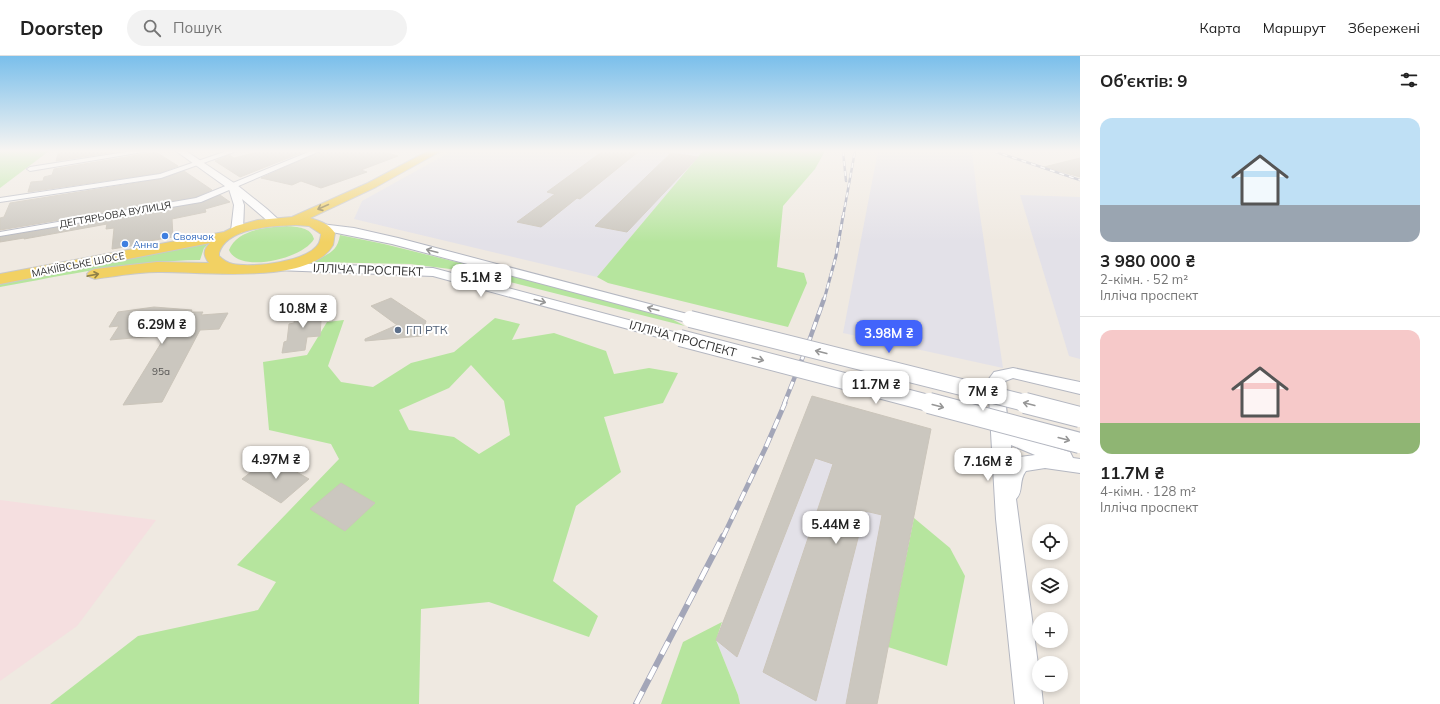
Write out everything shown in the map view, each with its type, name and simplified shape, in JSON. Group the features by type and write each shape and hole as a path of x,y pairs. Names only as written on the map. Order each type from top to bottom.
{"main road":[{"path":"224,181 255,204 274,221"},
{"path":"293,220 379,181"},
{"path":"293,220 310,222 321,227 372,185"},
{"path":"228,268 219,264 211,255 215,245 232,233 239,205 233,187"},
{"name":"МАКІЇВСЬКЕ ШОСЕ","path":"0,279 232,233 254,225 274,221 293,220"},
{"name":"МАКІЇВСЬКЕ ШОСЕ","path":"0,293 114,271 157,267 228,268 252,270 281,267 305,259 322,249 329,238 326,230 321,227"},
{"name":"ІЛЛІЧА ПРОСПЕКТ","path":"321,227 354,232 394,241 690,319 1080,417"},
{"name":"ІЛЛІЧА ПРОСПЕКТ","path":"281,267 433,272 1080,443"},
{"path":"1029,704 1007,519 996,380 1000,376 1013,373 1080,388"},
{"path":"999,420 1013,438 1080,464"},
{"path":"1007,519 1011,476 1020,464 1045,461 1080,464"}],"street":[{"path":"0,200 126,181"},
{"name":"ДЕГТЯРЬОВА ВУЛИЦЯ","path":"0,234 198,200 246,181"}],"shaded area":[{"path":"398,181 678,181 597,277 354,219 362,201"},
{"path":"872,181 975,181 1003,368 843,333"},
{"path":"1020,195 1080,197 1080,359 1069,356"},
{"path":"812,396 931,429 877,704 740,704 738,695 716,640"},
{"path":"0,500 156,520 77,626 0,681"}],"green space":[{"path":"0,181 9,181 0,188"},
{"path":"678,181 804,181 783,206 777,267 804,273 807,283 788,327 608,283 597,277"},
{"path":"287,226 299,227 307,230 314,239 308,246 297,253 285,258 271,261 245,261 235,257 229,250 233,243 246,233 262,228"},
{"path":"340,235 384,244 601,298 670,318 685,326 466,271 410,264 314,262 331,252 337,246"},
{"path":"209,243 204,248 200,260 124,266 74,273 0,287 0,282"},
{"path":"495,318 520,324 512,340 554,333 606,351 614,374 649,368 678,373 663,403 604,417 621,472 576,506 553,581 598,616 589,637 489,602 421,609 419,704 50,704 138,636 258,610 276,582 237,565 339,459 331,444 269,430 263,362 307,355 327,322 344,320 328,366 341,382 373,387 411,363 454,352","holes":["471,365 504,401 510,435 479,454 454,437 409,430 399,410 449,388"]},
{"path":"914,518 950,548 965,576 947,666 888,647"},
{"path":"722,622 716,640 738,695 740,704 661,704 683,642"}],"building":[{"path":"40,181 103,181 28,192 31,182"},
{"path":"147,181 199,181 212,190 196,197 0,230 0,218 4,217 10,203"},
{"path":"275,181 300,181 292,185"},
{"path":"302,181 340,181 321,188"},
{"path":"562,181 602,181 580,199 577,198 541,227 517,222 555,194 547,192"},
{"path":"642,181 675,181 627,232 595,226"},
{"path":"220,195 230,202 205,209 206,212 172,219 173,237 137,243 137,245 112,249 114,228 106,229 107,224 0,242 0,237 201,203"},
{"path":"391,298 426,321 422,336 365,341 365,339 397,325 371,306"},
{"path":"322,306 320,336 307,337 305,350 282,353 284,342 287,341 289,324 294,323 296,309"},
{"path":"154,307 192,310 191,312 203,312 201,315 228,313 219,329 200,330 162,402 123,405 166,335 110,340 119,326 109,327 118,312"},
{"path":"812,396 931,429 877,704 846,704 882,515 865,511 816,701 763,672 833,464 815,458 737,657 716,640"},
{"path":"270,457 309,479 281,503 242,479"},
{"path":"341,483 375,503 345,531 310,509"}],"railway":[{"path":"843,217 850,181"},
{"path":"824,300 836,256 843,216"},
{"path":"784,404 824,299"},
{"path":"723,537 785,403"},
{"path":"636,704 723,536"}],"place":[{"name":"Своячок","path":"165,236"},
{"name":"Анна","path":"125,244"},
{"name":"ГП РТК","path":"398,330"}]}
